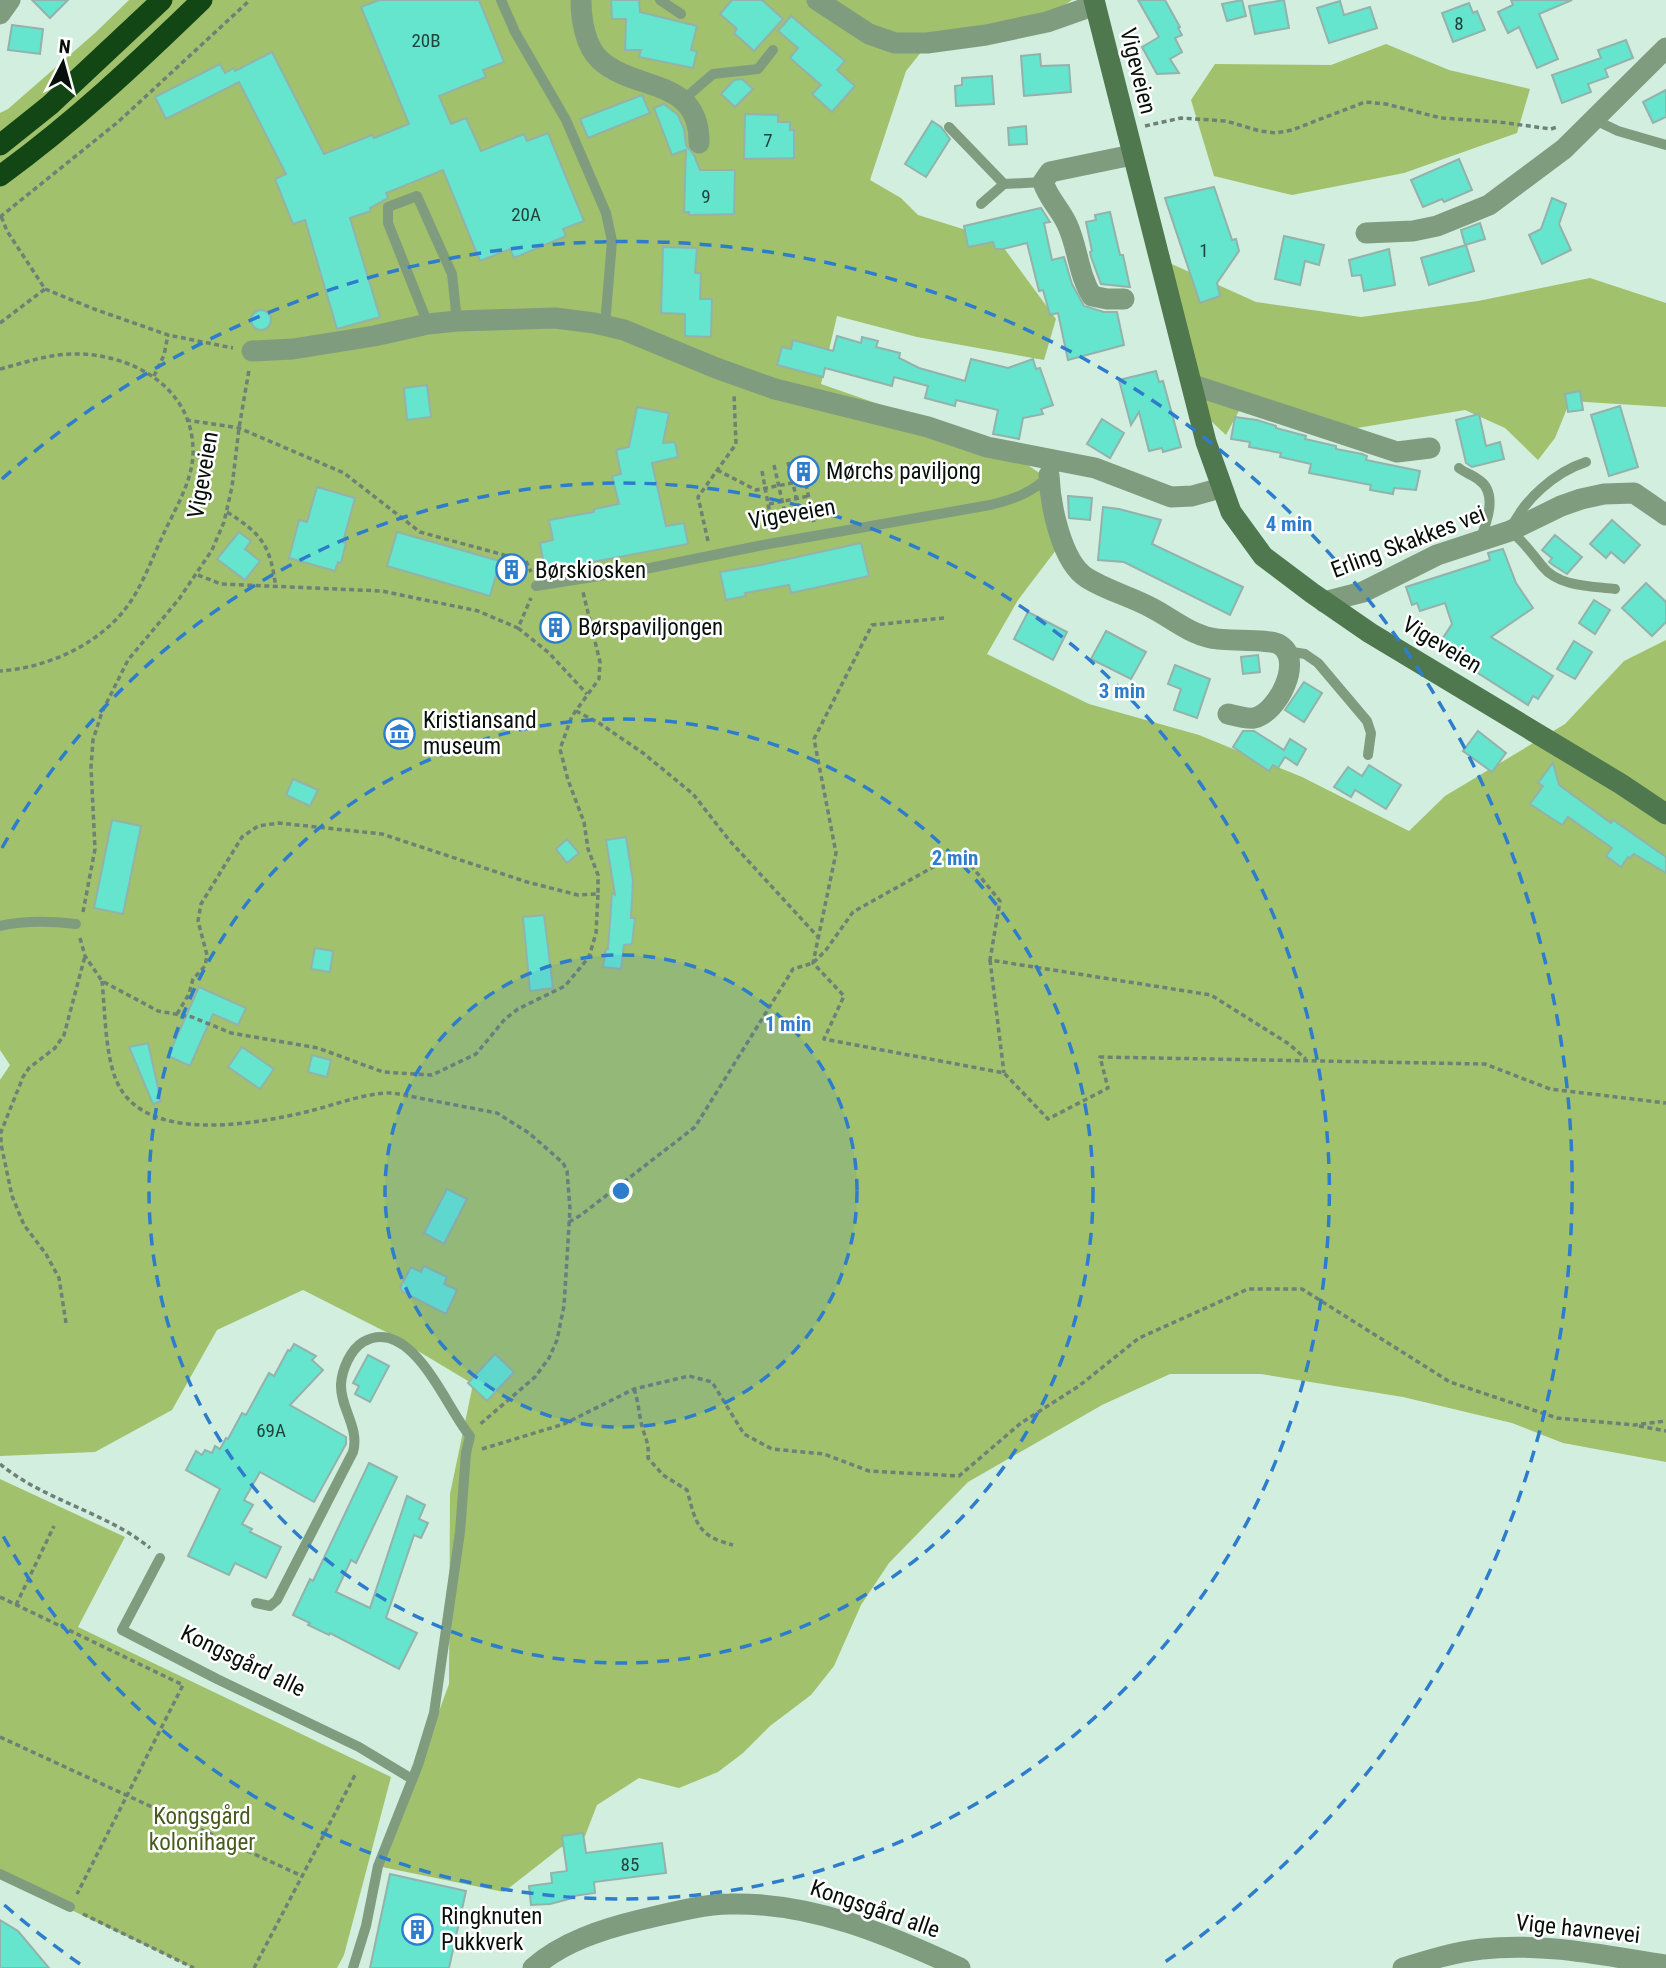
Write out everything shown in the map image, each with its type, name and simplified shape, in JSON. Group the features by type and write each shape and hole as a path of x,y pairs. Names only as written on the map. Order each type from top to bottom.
{"highway":[{"path":"0,145 50,105 162,0"},
{"path":"0,176 52,138 127,73 202,0"}],"street":[{"path":"0,14 10,0"},
{"path":"581,0 586,37 598,59 616,72 664,88 683,100 696,120 699,143"},
{"path":"817,0 869,34 895,43 927,43 986,35 1047,22 1094,3"},
{"name":"Vigeveien","path":"1094,3 1206,442 1231,512 1263,556 1324,602 1370,633 1621,784 1666,814"},
{"path":"1366,233 1413,231 1437,226 1489,205 1564,149 1666,48"},
{"path":"1124,299 1093,296 1086,285 1069,227 1046,194 1043,182 1050,172 1132,155"},
{"path":"252,351 306,347 428,324 555,318 604,325 657,342 737,376 928,427 1057,468 1104,471 1171,497 1192,496 1221,488"},
{"path":"1193,385 1397,452 1430,448"},
{"path":"1057,468 1050,496 1060,536 1073,564 1085,577 1150,607 1197,634 1229,641 1273,642 1286,651 1289,672 1282,692 1270,709 1255,718 1228,714"},
{"name":"Erling Skakkes vei","path":"1324,602 1363,592 1437,555 1510,531 1561,506 1604,494 1634,493 1666,515"},
{"name":"Kongsgård alle","path":"533,1968 553,1953 618,1925 729,1903 797,1909 835,1918 916,1948 960,1968"},
{"name":"Vige havnevei","path":"1403,1968 1460,1952 1510,1947 1547,1948 1666,1965"}],"lane":[{"path":"501,0 515,32 566,120 606,213 612,240 604,325"},
{"path":"660,0 681,14"},
{"path":"683,100 713,74 758,69 773,50"},
{"path":"1593,119 1618,131 1666,145"},
{"path":"948,127 1004,184"},
{"path":"981,204 1004,184 1043,182"},
{"path":"428,324 388,223 388,207 417,195 452,274 457,321"},
{"name":"Erling Skakkes vei","path":"1586,462 1571,467 1542,489 1513,523 1510,531 1521,540 1544,570 1553,576 1574,584 1615,589"},
{"name":"Vigeveien","path":"536,586 1017,498 1036,489 1057,468"},
{"path":"1459,468 1481,481 1489,495 1490,508 1479,542"},
{"path":"1286,651 1305,654 1318,663 1367,721 1371,733 1368,755"},
{"path":"0,926 47,921 76,925"},
{"path":"256,1603 270,1606 277,1600 353,1452 355,1434 341,1383 352,1354 358,1346 370,1339 396,1341 412,1351 431,1373 460,1424 471,1436 466,1453 460,1532 434,1713 378,1866 366,1926 353,1968"},
{"name":"Kongsgård alle","path":"160,1558 122,1630 359,1747 412,1779"},
{"path":"0,1874 70,1907"}],"path":[{"path":"250,0 118,122 1,217 7,231 45,289 168,335 252,351"},
{"path":"1126,131 1181,118 1226,121 1276,133 1292,130 1365,102 1386,104 1441,118 1551,129 1559,126"},
{"path":"0,323 45,289"},
{"path":"154,376 164,355 168,335"},
{"name":"Vigeveien","path":"76,925 83,911 94,849 91,767 93,740 102,712 128,660 197,575 212,550 226,511 237,459 239,428 252,351"},
{"path":"0,369 56,355 79,354 129,364 154,376 178,401 186,420 193,454 187,482 138,588 122,614 95,637 74,650 39,664 0,671"},
{"path":"711,556 698,497 736,444 733,400 737,376"},
{"path":"186,420 239,428 344,473 419,532 526,561 536,586 518,628"},
{"path":"788,462 795,482 800,514"},
{"path":"774,465 786,517"},
{"path":"717,470 756,490 795,482"},
{"path":"762,471 771,520"},
{"path":"806,484 817,536"},
{"path":"769,505 809,496"},
{"path":"226,511 253,529 271,556 276,588"},
{"path":"197,575 221,584 382,591 478,611 518,628 549,653 587,694"},
{"path":"76,925 85,956 102,981 158,1011 192,1017 232,1033 317,1048 383,1072 432,1075 476,1054 505,1019 565,986 589,957 596,933 598,875 560,749 576,711 599,679 600,662 580,580"},
{"path":"813,963 836,853 814,739 872,625 944,618"},
{"path":"576,711 643,753 693,794 729,840 819,938"},
{"path":"177,1014 189,993 193,979 205,966 207,955 198,921 201,904 242,837 258,826 279,823 382,834 527,882 578,895 598,894"},
{"path":"569,1222 581,1216 695,1127 793,969 813,963 826,950 853,912 960,852 1000,901 990,960 1004,1073"},
{"path":"66,1323 60,1278 16,1209 6,1175 1,1138 3,1123 23,1077 29,1068 55,1048 64,1035 85,956"},
{"path":"990,960 1211,995 1289,1044 1308,1060"},
{"path":"813,963 844,996 824,1039 1004,1073 1048,1119 1108,1088 1100,1057 1485,1064 1550,1089 1666,1103"},
{"path":"102,981 108,1040 117,1081 131,1101 151,1114 186,1125 228,1124 305,1112 387,1093 496,1113 529,1133 563,1163 568,1176 569,1222 560,1331 553,1349 535,1377 479,1424 471,1436"},
{"path":"466,1453 564,1424 634,1389 689,1376 712,1382 744,1434 772,1449 824,1454 869,1471 958,1476 1021,1423 1079,1386 1139,1338 1248,1289 1302,1289 1450,1382 1558,1418 1634,1425 1666,1431"},
{"path":"634,1389 643,1430 649,1443 648,1458 663,1475 687,1490 696,1524 716,1540 733,1545"},
{"path":"1634,1425 1666,1421"},
{"path":"0,1464 37,1488 136,1536 160,1558"},
{"path":"16,1605 54,1526"},
{"path":"0,1597 183,1685 70,1907 194,1968"},
{"path":"0,1737 302,1876"},
{"path":"254,1968 355,1775"}],"green space":[{"path":"129,0 1072,0 1044,19 930,41 906,71 870,180 901,198 918,215 998,240 1056,319 1044,360 917,337 837,316 821,384 999,446 1047,478 1056,550 1018,600 987,654 1089,704 1199,735 1302,777 1409,831 1445,796 1565,724 1624,661 1666,640 1666,1462 1563,1443 1512,1423 1403,1397 1261,1374 1170,1374 1102,1405 968,1482 889,1563 861,1605 834,1666 811,1695 770,1726 743,1753 718,1772 679,1788 639,1778 597,1805 585,1836 560,1848 504,1892 382,1867 449,1684 450,1494 473,1384 388,1333 303,1290 217,1330 172,1410 95,1452 0,1456 0,1080 10,1065 0,1050 0,113 95,33"},
{"path":"1386,44 1449,70 1530,89 1517,133 1404,173 1292,195 1214,176 1191,100 1215,64 1331,65"},
{"path":"1165,261 1256,302 1361,317 1478,301 1590,278 1666,303 1666,407 1570,401 1555,438 1538,460 1505,428 1465,410 1351,429 1241,407 1226,435 1184,396"},
{"name":"Kongsgård kolonihager","path":"0,1479 125,1537 78,1627 391,1777 344,1955 337,1968 193,1968 0,1876"}],"building":[{"path":"32,0 68,0 50,18"},
{"path":"379,0 479,0 504,62 483,70 486,77 439,96 451,124 466,118 481,151 524,134 527,141 548,133 584,221 563,229 566,236 514,258 510,249 480,261 443,170 386,193 388,198 370,208 371,211 350,218 380,317 337,329 305,220 293,224 275,179 286,174 239,82 166,119 155,97 220,64 225,73 234,68 235,71 272,52 324,154 409,124 361,7"},
{"path":"611,0 639,0 640,12 697,26 691,50 697,51 693,68 639,57 641,50 625,50 626,19 612,19"},
{"path":"732,0 762,0 783,19 754,51 734,33 737,29 720,14"},
{"path":"1138,0 1165,0 1182,35 1175,38 1182,52 1170,59 1179,73 1157,74 1142,47 1159,37"},
{"path":"1242,0 1246,16 1227,21 1222,4"},
{"path":"1284,0 1289,28 1255,34 1249,6"},
{"path":"1511,0 1572,0 1539,14 1558,59 1537,68 1519,27 1508,33 1498,12 1513,5"},
{"path":"1340,1 1344,15 1370,7 1377,28 1329,43 1317,8"},
{"path":"1469,3 1473,13 1477,11 1485,30 1453,42 1442,13"},
{"path":"791,16 845,61 837,70 855,86 832,112 812,94 821,85 790,58 798,48 778,31"},
{"path":"12,25 43,29 40,54 8,50"},
{"path":"1626,40 1633,58 1605,69 1608,77 1588,84 1591,92 1562,103 1552,75 1601,58 1598,50"},
{"path":"1040,54 1041,66 1069,65 1071,92 1024,96 1021,56"},
{"path":"992,76 994,104 956,106 955,86 962,85 962,78"},
{"path":"742,79 753,89 735,107 721,94 734,80"},
{"path":"1666,90 1666,117 1653,123 1643,102"},
{"path":"642,95 650,113 588,138 580,119"},
{"path":"664,104 678,115 684,129 686,145 700,170 735,170 734,214 689,215 689,212 684,212 686,150 672,155 654,108"},
{"path":"745,114 778,115 778,122 790,122 790,130 794,130 794,158 744,159"},
{"path":"932,121 941,127 950,139 926,177 905,164"},
{"path":"1026,126 1027,144 1009,145 1008,128"},
{"path":"1459,159 1472,190 1444,202 1442,199 1423,207 1411,180"},
{"path":"1214,187 1232,240 1236,239 1239,251 1217,283 1220,296 1200,303 1165,198"},
{"path":"1552,198 1566,204 1559,224 1571,250 1542,264 1529,235 1541,229"},
{"path":"1041,208 1050,222 1044,223 1052,260 1064,257 1072,284 1084,306 1104,312 1117,312 1124,345 1068,360 1058,313 1050,315 1043,290 1039,291 1027,243 1003,249 995,249 993,242 968,247 964,226"},
{"path":"1110,212 1130,287 1101,284 1091,257 1086,222 1096,220 1095,215"},
{"path":"1480,223 1485,239 1465,245 1461,230"},
{"path":"1284,236 1324,245 1319,265 1305,261 1300,285 1275,279"},
{"path":"1466,245 1474,271 1429,285 1421,258"},
{"path":"663,247 697,248 695,273 701,273 700,299 712,299 711,337 685,336 685,314 661,313"},
{"path":"1389,249 1395,285 1364,291 1361,275 1352,276 1349,260"},
{"path":"261,310 268,313 271,320 268,327 261,330 254,327 251,320 254,313"},
{"path":"837,336 861,343 862,337 878,341 876,347 900,353 899,358 919,368 965,381 971,359 1008,368 1033,359 1036,369 1040,368 1053,405 1041,409 1043,414 1023,418 1019,439 993,434 998,410 956,400 955,406 925,398 928,386 894,377 892,386 825,368 823,377 777,365 782,347 791,349 793,340 833,351"},
{"path":"1156,371 1159,382 1163,381 1181,447 1163,452 1162,448 1149,451 1139,412 1131,425 1119,380"},
{"path":"427,385 431,417 407,420 404,388"},
{"path":"1580,391 1583,410 1568,412 1565,394"},
{"path":"1620,406 1638,467 1609,476 1591,415"},
{"path":"637,407 669,413 663,443 675,442 678,457 652,463 666,526 684,523 688,544 545,571 540,543 553,540 549,520 594,512 594,509 619,504 612,476 621,474 616,450 629,447"},
{"path":"1479,414 1486,446 1500,442 1504,459 1472,467 1466,463 1456,420"},
{"path":"1235,417 1257,420 1306,436 1305,439 1362,454 1367,456 1366,460 1420,471 1416,490 1394,488 1393,494 1370,490 1371,485 1309,473 1311,464 1280,457 1281,453 1249,447 1250,442 1231,439"},
{"path":"1102,419 1124,433 1110,458 1087,444"},
{"name":"Mørchs paviljong","path":"809,459 815,482 797,486 791,463"},
{"path":"317,487 355,498 343,542 346,543 341,563 338,562 335,571 289,558 299,520 307,522"},
{"path":"1068,496 1092,498 1090,520 1069,518"},
{"path":"1103,507 1161,520 1152,544 1243,587 1230,615 1124,562 1098,560"},
{"path":"1612,520 1640,545 1624,563 1611,552 1606,558 1590,544"},
{"path":"239,532 251,541 245,549 260,561 245,580 217,559"},
{"path":"397,532 500,561 490,596 387,566"},
{"path":"1555,535 1582,557 1567,574 1549,562 1552,558 1542,550"},
{"path":"861,543 869,576 791,593 789,585 745,593 746,596 726,600 720,572"},
{"path":"1503,549 1516,583 1533,608 1491,637 1553,676 1538,699 1533,696 1528,705 1437,647 1452,624 1445,603 1420,611 1417,603 1412,605 1406,587 1490,560 1488,553"},
{"path":"1646,583 1666,602 1666,622 1652,636 1622,608"},
{"path":"1594,600 1610,610 1595,634 1579,623"},
{"path":"1028,612 1067,632 1053,660 1014,639"},
{"path":"1106,631 1146,652 1131,679 1091,659"},
{"path":"1574,641 1592,652 1575,679 1557,669"},
{"path":"1258,655 1260,672 1243,674 1241,657"},
{"path":"1175,665 1210,679 1197,718 1174,710 1181,689 1168,684"},
{"path":"1304,682 1322,693 1304,722 1285,710"},
{"path":"1243,731 1254,731 1284,750 1290,739 1306,749 1297,765 1285,757 1278,768 1273,765 1269,771 1233,747"},
{"path":"1478,731 1506,753 1492,772 1463,751"},
{"path":"1553,763 1559,785 1611,823 1613,820 1666,857 1666,873 1634,854 1628,857 1621,867 1606,856 1612,848 1568,817 1562,825 1530,804 1543,786 1538,783"},
{"path":"1369,765 1401,785 1386,809 1355,790 1351,797 1334,787 1348,767 1362,776"},
{"path":"293,779 318,790 310,806 286,795"},
{"path":"112,820 141,826 123,914 94,908"},
{"path":"626,837 633,881 631,918 635,918 632,944 624,945 621,969 603,967 608,949 612,893 615,895 606,840"},
{"path":"567,839 579,853 567,863 556,849"},
{"path":"544,915 553,988 530,991 523,917"},
{"path":"315,948 333,951 330,972 311,969"},
{"path":"199,987 246,1008 238,1025 213,1014 190,1066 168,1056"},
{"path":"148,1043 161,1101 153,1104 129,1047"},
{"path":"242,1047 274,1069 260,1089 228,1067"},
{"path":"312,1055 331,1060 327,1077 308,1072"},
{"path":"447,1189 467,1199 444,1244 424,1233"},
{"path":"424,1266 447,1277 444,1284 457,1290 446,1314 400,1288 411,1267 421,1272"},
{"path":"294,1344 316,1356 312,1360 323,1370 290,1405 346,1437 346,1444 314,1502 260,1472 244,1500 253,1505 242,1524 252,1529 250,1532 281,1547 266,1578 235,1563 229,1575 188,1556 220,1489 186,1470 196,1451 202,1455 205,1450 212,1453 215,1446 220,1449 242,1413 246,1415 269,1373 274,1376"},
{"path":"495,1354 514,1372 487,1401 468,1383"},
{"path":"368,1355 389,1366 370,1402 355,1394 359,1386 353,1383"},
{"path":"369,1463 397,1477 356,1563 351,1560 336,1592 370,1608 407,1496 425,1505 419,1519 428,1523 421,1538 414,1535 386,1618 417,1633 399,1669 330,1633 329,1635 308,1625 310,1623 293,1615 310,1579 313,1581"},
{"path":"583,1833 586,1853 662,1843 666,1873 594,1882 595,1893 573,1896 550,1904 531,1905 529,1886 552,1883 551,1873 567,1871 562,1836"},
{"name":"Ringknuten Pukkverk","path":"390,1874 466,1891 449,1968 370,1968"},
{"path":"0,1920 18,1931 49,1968 0,1968"}],"place":[{"name":"Mørchs paviljong","path":"803,471"},
{"name":"Børskiosken","path":"512,570"},
{"name":"Børspaviljongen","path":"555,627"},
{"name":"Kristiansand museum","path":"400,733"},
{"name":"Ringknuten Pukkverk","path":"418,1929"}]}
